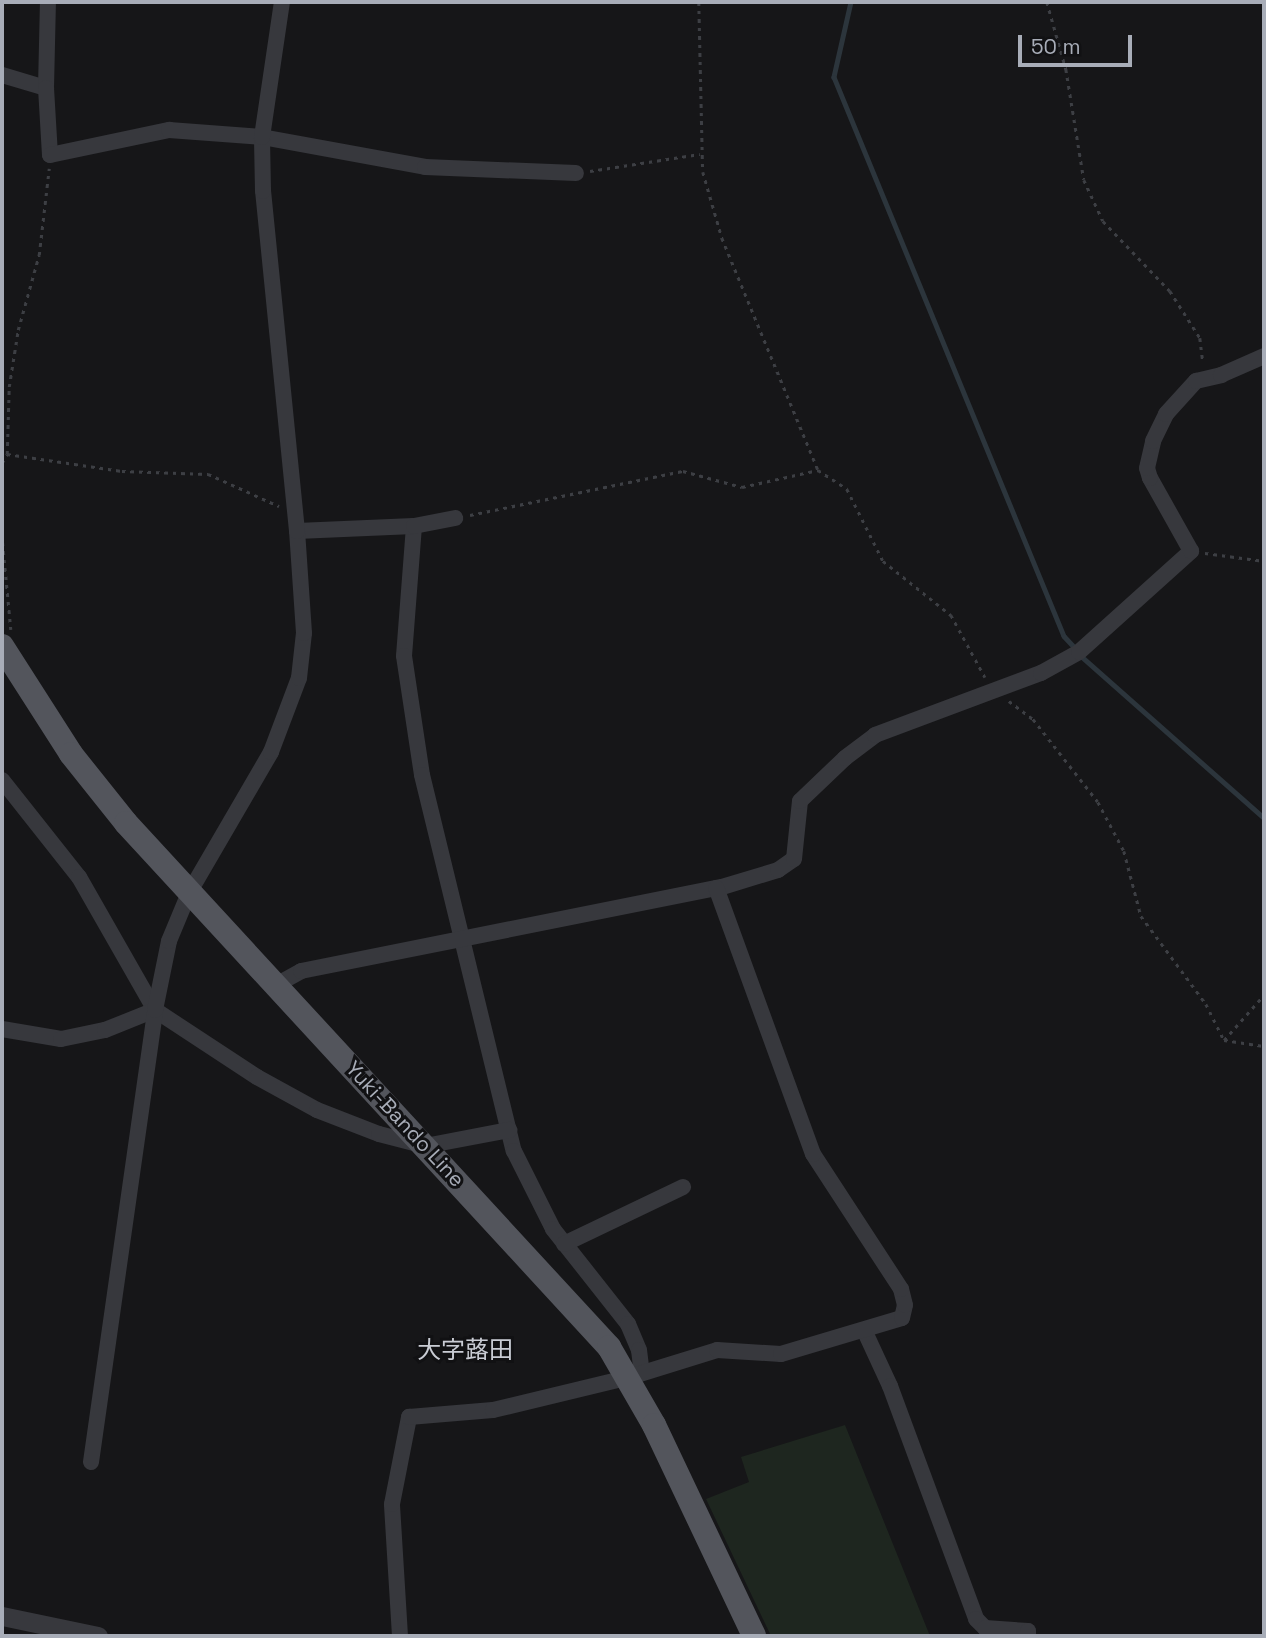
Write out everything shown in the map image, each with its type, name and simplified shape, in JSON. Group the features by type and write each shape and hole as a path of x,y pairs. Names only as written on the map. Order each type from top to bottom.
{"main road":[{"name":"Yuki-Bando Line","path":"7,656 79,764 189,893 636,1375 754,1636"}],"street":[{"path":"48,2 46,88 50,155 169,130 262,137 425,167 576,173"},
{"path":"91,1462 155,1010 169,941 189,893 271,752 299,678 304,633 262,137 282,2"},
{"path":"2,75 46,88"},
{"path":"276,985 302,971 464,935 716,888 778,870 794,859 800,801 875,736 995,690 1079,652 1191,551 1181,539 1147,468 1166,414 1196,381 1221,375 1264,355"},
{"path":"297,531 414,526 454,518"},
{"path":"414,526 404,656 422,775 464,935 514,1151 564,1244 628,1324 639,1350 636,1375"},
{"path":"2,780 79,877 155,1010 257,1077 317,1110 425,1146 509,1130"},
{"path":"400,1636 392,1504 409,1417 493,1410 636,1375 710,1351 781,1354 865,1332 902,1318 905,1305 901,1289 813,1154 716,888"},
{"path":"2,1028 61,1039 105,1030 155,1010"},
{"path":"564,1244 682,1187"},
{"path":"865,1332 890,1386 912,1455 976,1619 985,1628 1028,1631 1028,1636"},
{"path":"2,1616 98,1636"}],"path":[{"path":"699,2 700,154 722,239 818,470 847,489 883,561 951,615 995,690 1033,719 1098,802 1124,851 1141,916 1206,1004 1224,1040"},
{"path":"1047,2 1066,69 1084,180 1103,221 1170,291 1200,338 1206,356 1196,381"},
{"path":"576,173 700,154"},
{"path":"2,463 7,454 9,387 18,330 39,255 50,155"},
{"path":"7,454 122,471 208,474 293,513"},
{"path":"454,518 683,471 742,487 818,470"},
{"path":"2,534 10,599 7,656"},
{"path":"1191,551 1264,561"},
{"path":"1224,1040 1264,995"},
{"path":"1224,1040 1264,1045"}],"shaded area":[{"path":"845,1425 930,1636 771,1636 706,1499 749,1482 741,1457"}],"waterway":[{"path":"851,2 834,77 1064,636 1076,649"},
{"path":"1081,656 1264,818"}],"district":[{"name":"大字蕗田","path":"465,1350"}]}
